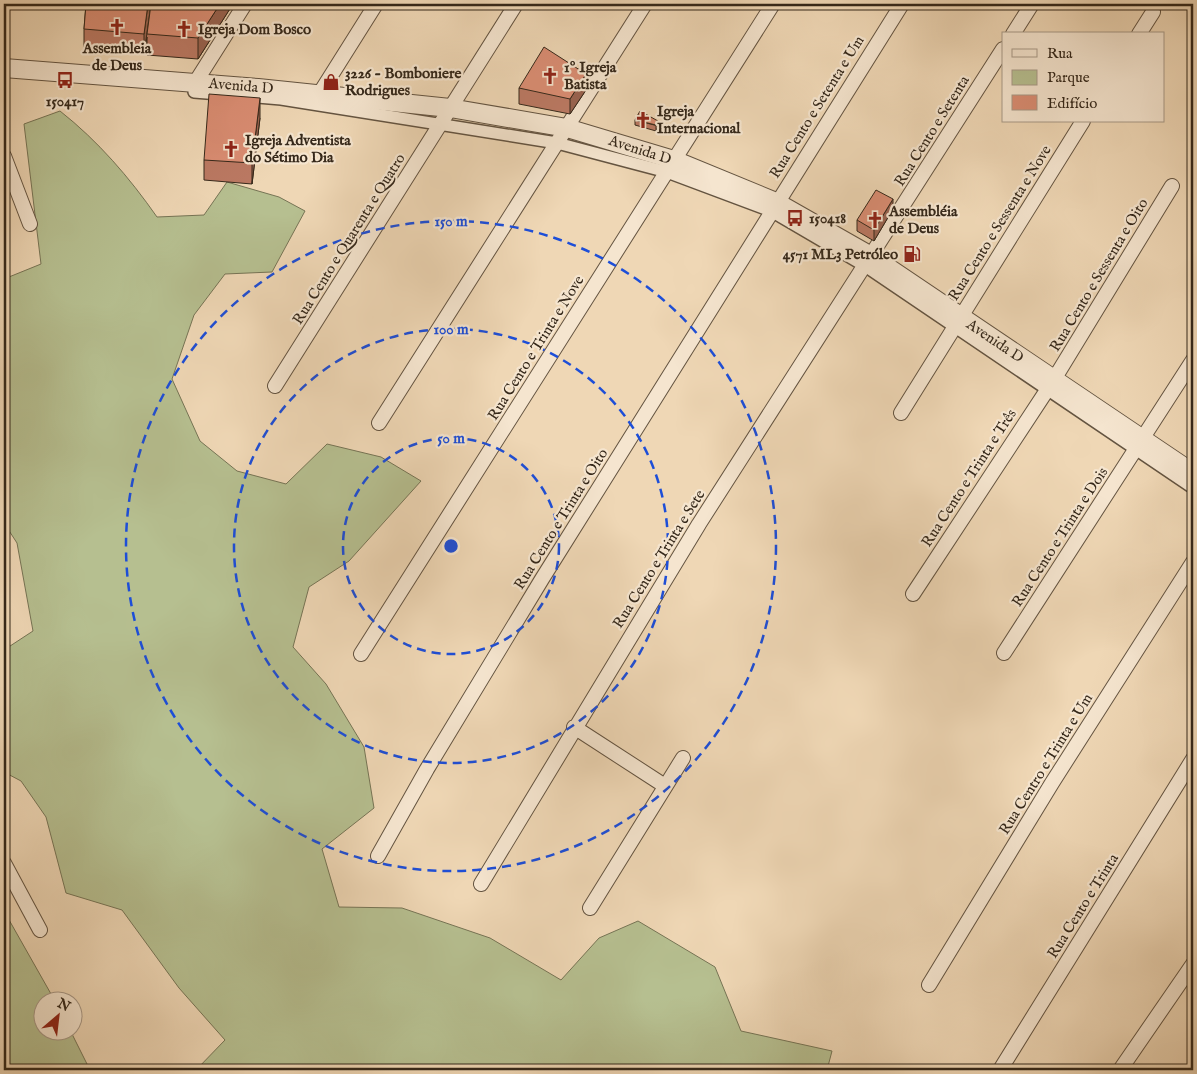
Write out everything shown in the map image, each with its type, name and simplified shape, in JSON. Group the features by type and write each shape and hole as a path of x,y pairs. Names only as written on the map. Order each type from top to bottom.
{"street":[{"path":"194,87 245,4"},
{"path":"320,93 376,4"},
{"name":"Rua Cento e Quarenta e Quatro","path":"276,386 516,4"},
{"path":"379,423 645,4"},
{"name":"Rua Cento e Trinta e Nove","path":"361,654 774,4"},
{"name":"Rua Cento e Setenta e Um","path":"774,207 902,4"},
{"path":"1014,32 1032,4"},
{"path":"1140,32 1153,12"},
{"name":"Rua Cento e Setenta","path":"868,261 1002,51"},
{"name":"Avenida D","path":"4,68 194,87 441,123 557,143 670,166"},
{"name":"Avenida D","path":"194,87 320,93 450,108 567,128 670,166 774,207 868,261 1140,445 1193,474"},
{"name":"Rua Cento e Sessenta e Nove","path":"901,413 1082,122"},
{"path":"4,156 30,224"},
{"name":"Rua Cento e Sessenta e Oito","path":"1050,385 1172,186"},
{"name":"Rua Cento e Trinta e Oito","path":"378,856 461,712 774,207"},
{"name":"Rua Cento e Trinta e Sete","path":"481,884 574,727 699,524 868,261"},
{"name":"Rua Cento e Trinta e Dois","path":"1004,652 1140,445 1193,360"},
{"name":"Rua Cento e Trinta e Três","path":"913,594 1050,385"},
{"name":"Avenida D","path":"1140,445 1193,488"},
{"name":"Rua Centro e Trinta e Um","path":"929,984 1052,783 1193,562"},
{"path":"574,727 665,786"},
{"path":"590,908 683,758"},
{"name":"Rua Cento e Trinta","path":"1000,1070 1193,759"},
{"path":"4,863 40,930"},
{"path":"1120,1070 1193,964"}],"green space":[{"path":"60,111 112,160 157,217 204,215 227,182 279,197 305,211 272,272 225,274 194,315 172,379 200,441 237,471 286,484 327,444 381,457 421,481 349,561 309,587 293,647 326,684 364,747 374,808 322,849 339,907 402,908 490,938 561,980 599,938 638,921 715,967 741,1031 832,1051 827,1070 196,1070 225,1040 179,988 122,910 66,893 46,817 21,781 4,772 4,650 33,631 17,543 4,523 4,279 41,264 24,124"},
{"path":"4,911 50,992 32,992 32,1042 76,1042 90,1070 4,1070"}],"building":[{"path":"86,4 148,4 144,34 84,29"},
{"path":"151,4 220,4 198,38 147,34"},
{"path":"544,47 586,74 570,99 519,88"},
{"name":"Igreja Adventista do Sétimo Dia","path":"209,94 260,98 252,163 204,160"},
{"path":"640,111 658,121 656,125 635,120"},
{"path":"876,190 893,199 874,230 857,220"},
{"path":"1193,440 1193,451 1188,448"}],"place":[{"name":"Assembleia de Deus","path":"117,27"},
{"name":"Igreja Dom Bosco","path":"184,29"},
{"name":"1º Igreja Batista","path":"550,76"},
{"name":"150417","path":"65,80"},
{"name":"3226 - Bomboniere Rodrigues","path":"331,82"},
{"name":"Igreja Internacional","path":"643,120"},
{"name":"Igreja Adventista do Sétimo Dia","path":"231,149"},
{"name":"150418","path":"795,218"},
{"name":"Assembléia de Deus","path":"875,220"},
{"name":"4571 ML3 Petróleo","path":"912,254"}]}
